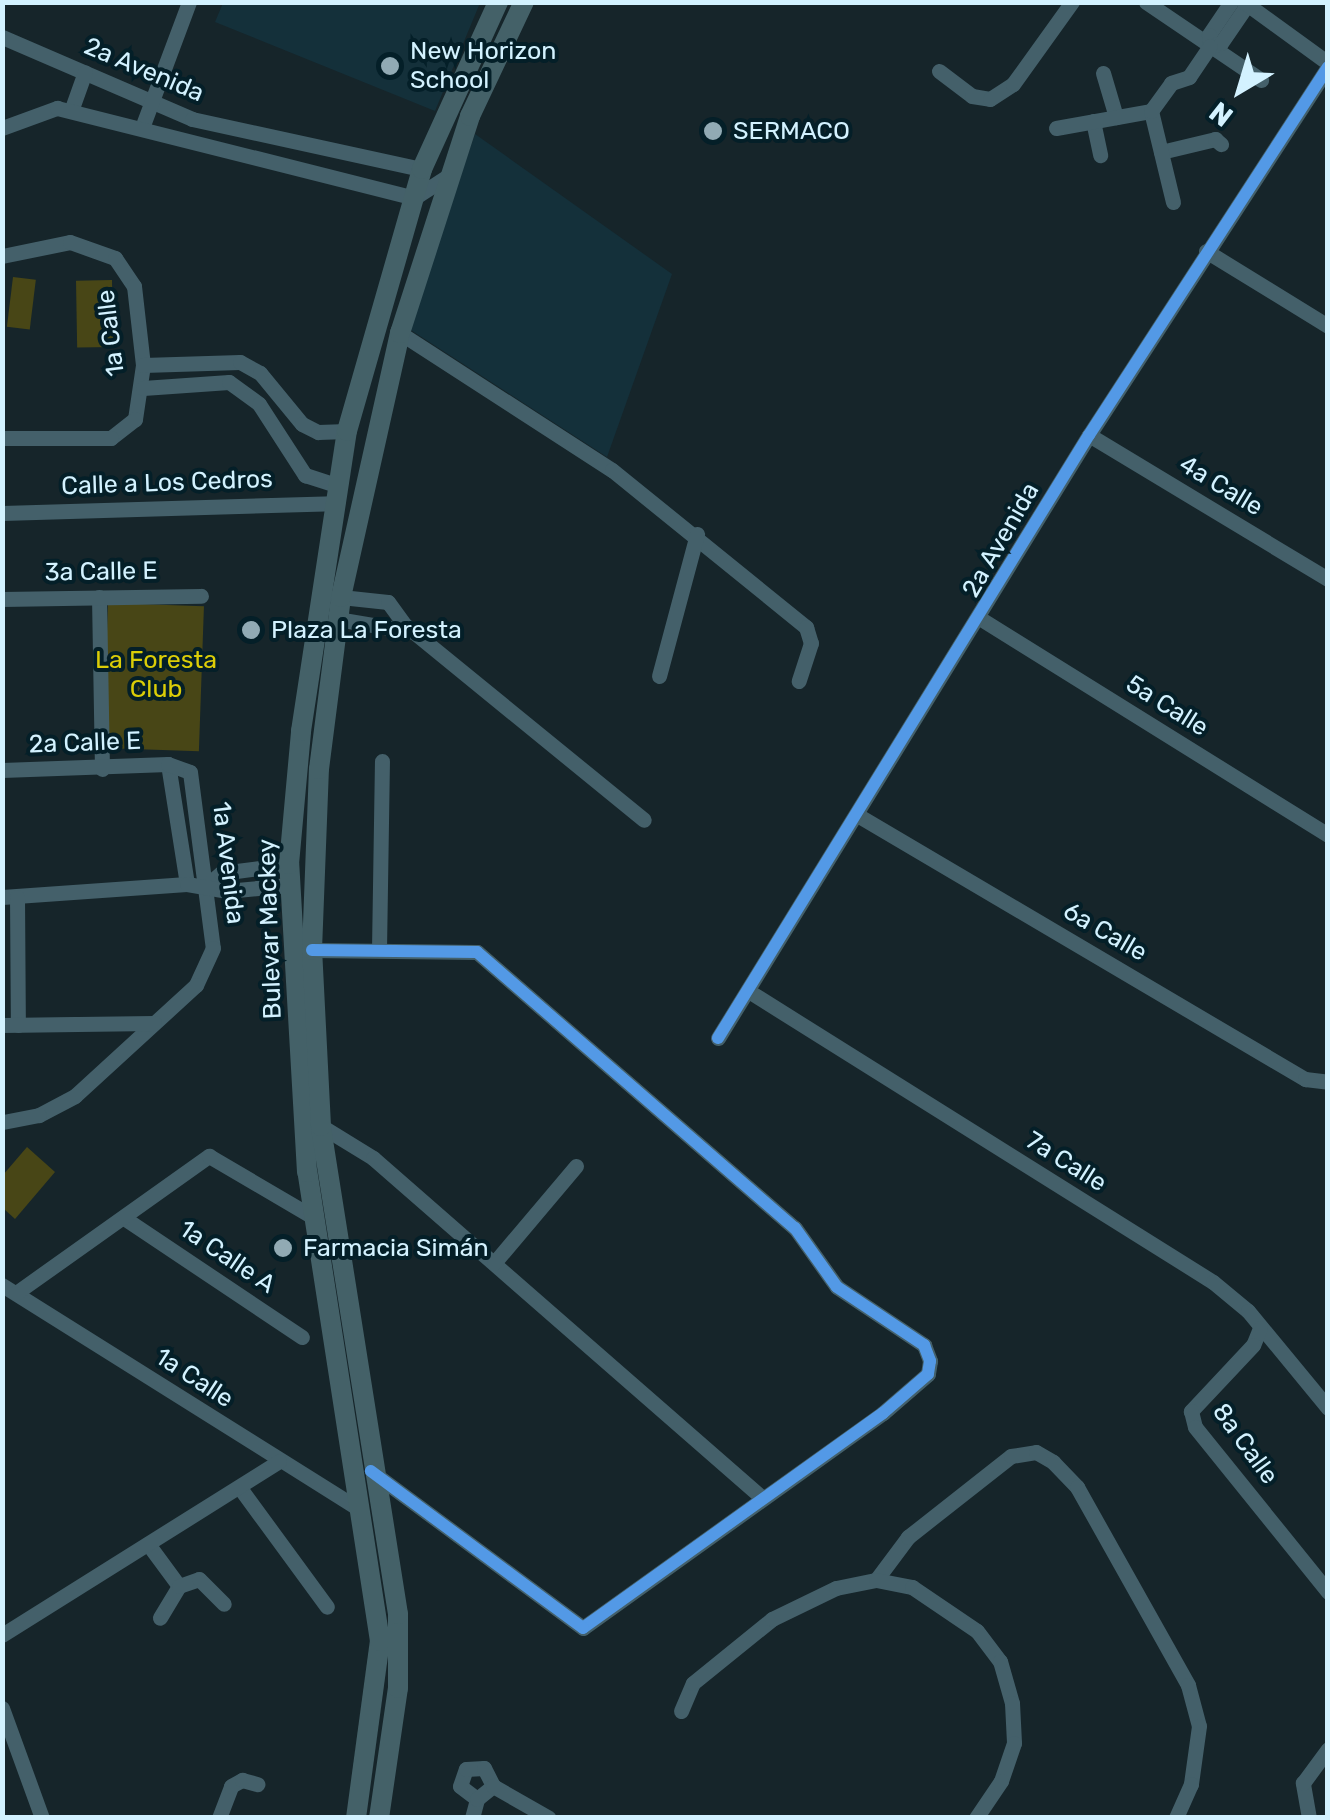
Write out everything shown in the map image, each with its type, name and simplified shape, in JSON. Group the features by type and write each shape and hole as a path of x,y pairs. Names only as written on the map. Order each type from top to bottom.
{"main road":[{"name":"Bulevar Mackey","path":"332,592 335,494 347,431 422,168 498,2"},
{"name":"Bulevar Mackey","path":"356,1818 380,1641 312,1218 289,864 332,592 400,332 470,116 524,2"},
{"path":"332,592 325,616 337,618"},
{"name":"Bulevar Mackey","path":"337,618 319,769 312,950 321,1126 371,1471 398,1614 398,1688 379,1818"}],"street":[{"path":"144,125 190,2"},
{"path":"940,71 972,96 990,99 1013,84 1072,2"},
{"path":"1146,2 1261,80"},
{"path":"1056,128 1151,111 1210,46 1221,43 1241,3 1328,65"},
{"name":"2a Avenida","path":"2,37 201,121 387,166 422,168"},
{"name":"2a Avenida","path":"718,1038 860,816 1089,436 1328,65"},
{"path":"72,111 85,72"},
{"path":"1103,73 1116,117"},
{"path":"2,128 57,108 144,125 414,198 451,174"},
{"path":"1151,111 1172,202"},
{"path":"195,139 201,121"},
{"path":"1093,121 1100,155"},
{"path":"1161,152 1215,140 1221,144"},
{"path":"254,155 292,142"},
{"name":"1a Calle","path":"2,256 70,242 115,258 134,286 143,365 134,418 122,431 93,438 2,438"},
{"path":"1206,251 1328,326"},
{"path":"400,332 698,534 806,626 811,643 799,681"},
{"path":"143,365 240,362 260,374 302,424 318,432 347,431"},
{"path":"142,388 230,382 259,404 304,475 335,494"},
{"name":"4a Calle","path":"1089,436 1328,579"},
{"name":"Calle a Los Cedros","path":"2,513 335,494"},
{"path":"659,676 698,534"},
{"path":"332,592 388,602 414,632 644,820"},
{"path":"99,596 102,769"},
{"name":"3a Calle E","path":"2,599 201,596"},
{"path":"337,618 414,632"},
{"name":"5a Calle","path":"981,619 1328,835"},
{"path":"379,950 382,761"},
{"name":"2a Calle E","path":"2,770 168,764"},
{"name":"1a Avenida","path":"168,764 187,884"},
{"name":"1a Avenida","path":"2,1122 39,1115 75,1096 208,969 206,886 193,778 168,764"},
{"name":"6a Calle","path":"860,816 1306,1078 1328,1082"},
{"path":"206,886 222,873 289,864"},
{"path":"154,1022 10,1025 10,897 187,884 226,891 289,885"},
{"path":"312,950 478,952 795,1228 837,1288 924,1345 928,1374 912,1390 760,1496 584,1628 371,1471"},
{"name":"7a Calle","path":"750,992 1212,1282 1260,1328 1328,1408"},
{"path":"321,1126 374,1158 760,1496"},
{"path":"9,1289 124,1218 198,1160 221,1160 312,1218"},
{"path":"494,1264 576,1166"},
{"name":"1a Calle A","path":"124,1218 302,1338"},
{"name":"1a Calle","path":"9,1289 361,1510"},
{"name":"8a Calle","path":"1260,1328 1253,1345 1191,1412 1195,1427 1328,1592"},
{"path":"876,1580 908,1536 1011,1456 1036,1452 1053,1462 1077,1488 1188,1685 1199,1726 1191,1784 1176,1818"},
{"path":"2,1636 240,1488 278,1460"},
{"path":"240,1488 326,1606"},
{"path":"148,1544 179,1586"},
{"path":"160,1618 179,1586 200,1579 224,1604"},
{"path":"681,1711 693,1682 772,1619 836,1588 876,1580 912,1587 949,1610 1000,1661 1014,1743 1001,1781 976,1818"},
{"path":"2,1708 42,1818"},
{"path":"1308,1818 1303,1783 1328,1749"},
{"path":"476,1799 460,1786 466,1769 484,1768 493,1786 549,1818"},
{"path":"219,1818 232,1786 242,1780 257,1784"},
{"path":"472,1818 476,1799 493,1786"}],"shaded area":[{"name":"New Horizon School","path":"223,2 480,3 435,111 215,22"},
{"path":"475,134 672,274 607,457 406,327"}],"green space":[{"path":"13,277 36,280 30,329 7,327"},
{"path":"112,280 113,347 77,348 76,281"},
{"name":"La Foresta Club","path":"108,603 204,606 199,751 103,748"},
{"path":"27,1147 55,1172 15,1219 3,1208 3,1175"}],"cycle path":[{"path":"718,1038 1089,435 1328,67"},
{"path":"312,950 477,952 795,1228 837,1287 924,1345 930,1361 928,1374 883,1413 583,1628 371,1471"}],"place":[{"name":"New Horizon School","path":"390,66"},
{"name":"SERMACO","path":"713,131"},
{"name":"Plaza La Foresta","path":"251,630"},
{"name":"Farmacia Simán","path":"283,1248"}]}
